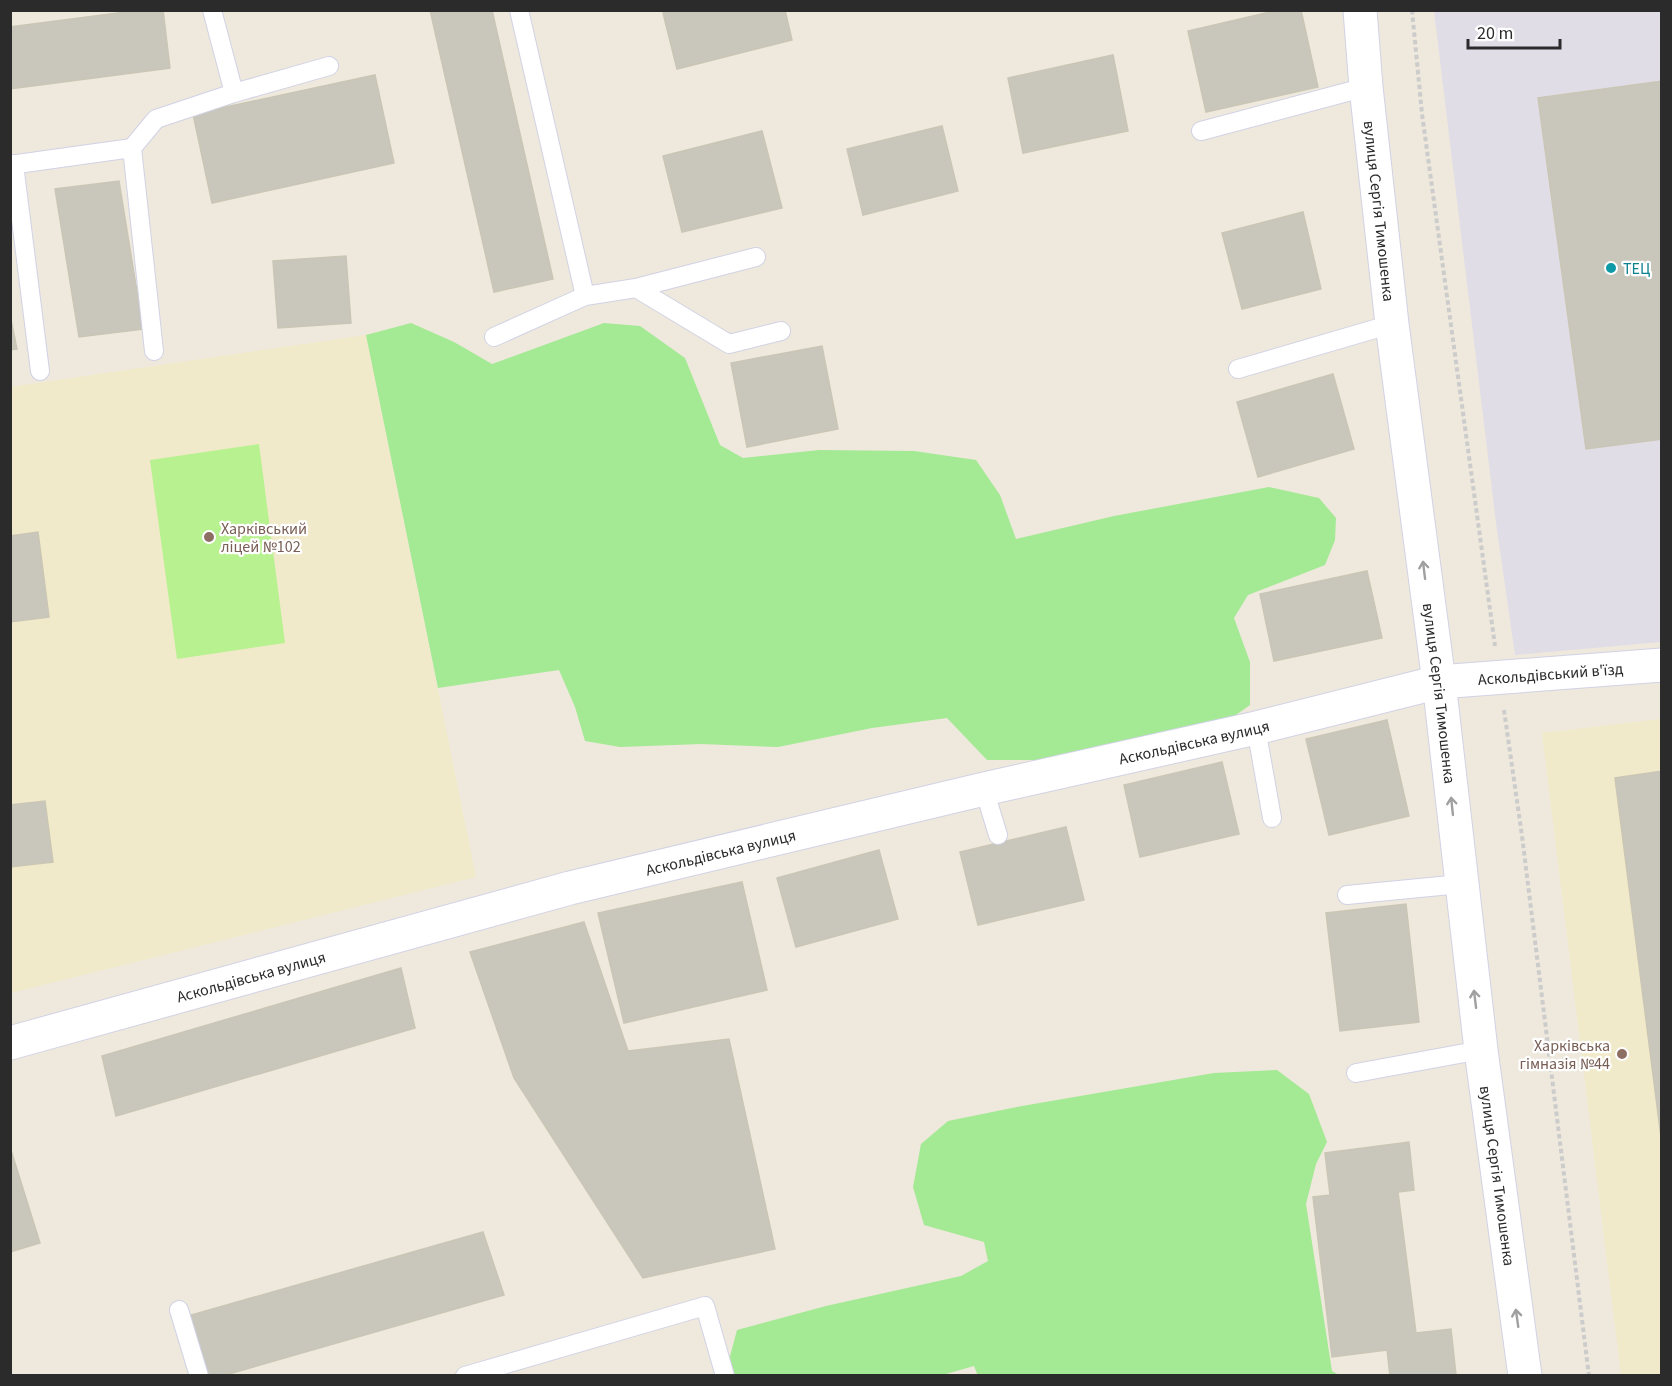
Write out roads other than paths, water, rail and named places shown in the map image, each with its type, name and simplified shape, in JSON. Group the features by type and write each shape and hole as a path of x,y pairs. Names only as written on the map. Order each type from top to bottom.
{"street":[{"name":"вулиця Сергія Тимошенка","path":"1360,10 1366,87 1392,324 1438,682 1480,1050 1526,1376"},
{"name":"Аскольдівський в'їзд","path":"1438,682 1662,664"},
{"name":"Аскольдівська вулиця","path":"10,1043 570,888 984,789 1256,728 1438,682"}],"lane":[{"path":"212,10 234,93"},
{"path":"519,10 585,296"},
{"path":"40,371 12,164 132,148 156,119 234,93 329,66"},
{"path":"1201,131 1366,87"},
{"path":"132,148 154,351"},
{"path":"494,337 585,296 636,288 756,257"},
{"path":"636,288 729,344 781,331"},
{"path":"1238,369 1392,324"},
{"path":"1256,728 1272,818"},
{"path":"984,789 998,836"},
{"path":"1347,895 1461,884"},
{"path":"1356,1073 1480,1050"},
{"path":"465,1376 522,1368 705,1306 725,1376"},
{"path":"179,1310 200,1376"}],"place":[{"name":"ТЕЦ","path":"1611,268"},
{"name":"Харківський ліцей №102","path":"209,537"},
{"name":"Харківська гімназія №44","path":"1622,1054"}]}
